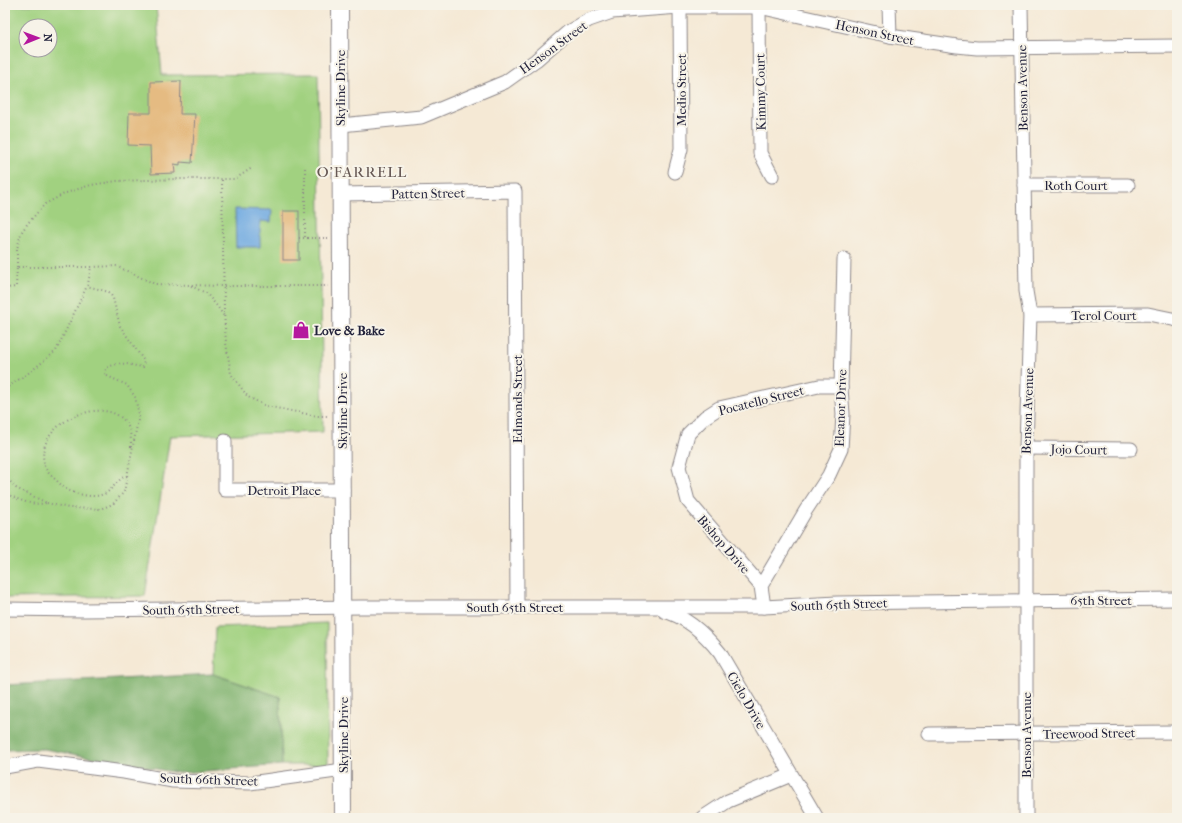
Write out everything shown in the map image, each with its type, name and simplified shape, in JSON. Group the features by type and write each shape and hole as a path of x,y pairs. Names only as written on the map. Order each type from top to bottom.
{"main road":[{"name":"Skyline Drive","path":"340,5 343,490 343,818"}],"street":[{"path":"889,5 890,36"},
{"name":"Benson Avenue","path":"1021,5 1026,291 1030,315 1026,448 1026,818"},
{"name":"Henson Street","path":"341,125 422,117 505,82 536,60 568,32 589,20 612,12 680,7 759,6 890,36 977,48 1177,46"},
{"name":"Kimmy Court","path":"759,6 760,153 772,176"},
{"name":"Medio Street","path":"675,172 681,149 680,7"},
{"name":"Roth Court","path":"1024,185 1128,185"},
{"name":"Patten Street","path":"341,194 515,191"},
{"name":"Edmonds Street","path":"515,191 517,607"},
{"name":"Eleanor Drive","path":"761,586 806,510 829,476 841,449 844,259"},
{"name":"Terol Court","path":"1030,315 1148,314 1177,320"},
{"name":"Pocatello Street","path":"688,501 679,467 688,434 705,417 719,408 819,386 834,386 841,388"},
{"name":"Detroit Place","path":"225,441 225,490 343,490"},
{"name":"Jojo Court","path":"1026,448 1131,449"},
{"name":"Bishop Drive","path":"688,501 761,586"},
{"path":"761,586 764,607"},
{"name":"65th Street","path":"1026,601 1177,600"},
{"name":"South 65th Street","path":"5,609 517,607 652,608 764,607 837,603 1026,601"},
{"name":"Cielo Drive","path":"652,608 674,614 690,623 712,643 720,653 817,818"},
{"name":"Treewood Street","path":"929,734 1177,732"},
{"name":"South 66th Street","path":"5,767 38,761 124,772 173,781 250,783 343,770"},
{"path":"702,818 728,801 791,775"}],"path":[{"path":"5,288 16,287 17,249 21,233 24,228 46,204 66,193 91,185 117,181 235,179 252,168"},
{"path":"305,168 305,238"},
{"path":"222,180 224,317 231,374 248,397 266,406 317,416 342,416"},
{"path":"299,238 341,238"},
{"path":"17,267 116,266 155,284 190,286 341,286"},
{"path":"5,388 30,372 56,351 87,286 91,267"},
{"path":"5,476 16,488 47,503 69,508 100,509 113,504 124,492 139,415 135,397 127,385 105,375 106,368 124,362 130,365 143,367 144,361 120,326 113,298 109,292 87,286"},
{"path":"190,286 206,293 224,317"},
{"path":"127,476 123,477 114,487 101,496 88,496 67,490 46,471 43,455 46,440 55,428 77,416 91,411 105,410 117,414 124,422 130,432 132,451"},
{"path":"5,493 22,502 38,505 47,503"}],"green space":[{"path":"5,5 156,5 162,75 318,74 323,432 170,436 145,596 5,598"},
{"path":"327,623 328,765 282,765 280,697 213,674 215,627"},
{"path":"213,674 280,697 282,765 179,773 44,749 5,750 5,685"}],"water":[{"path":"235,209 272,210 271,222 260,221 260,247 236,247"}],"building":[{"path":"181,81 180,114 195,114 192,163 180,162 180,165 174,164 175,173 151,174 150,146 128,145 129,113 151,113 151,82"},
{"path":"283,211 299,211 299,260 283,260"}],"place":[{"name":"Love & Bake","path":"301,330"}],"district":[{"name":"O'FARRELL","path":"362,172"}]}
